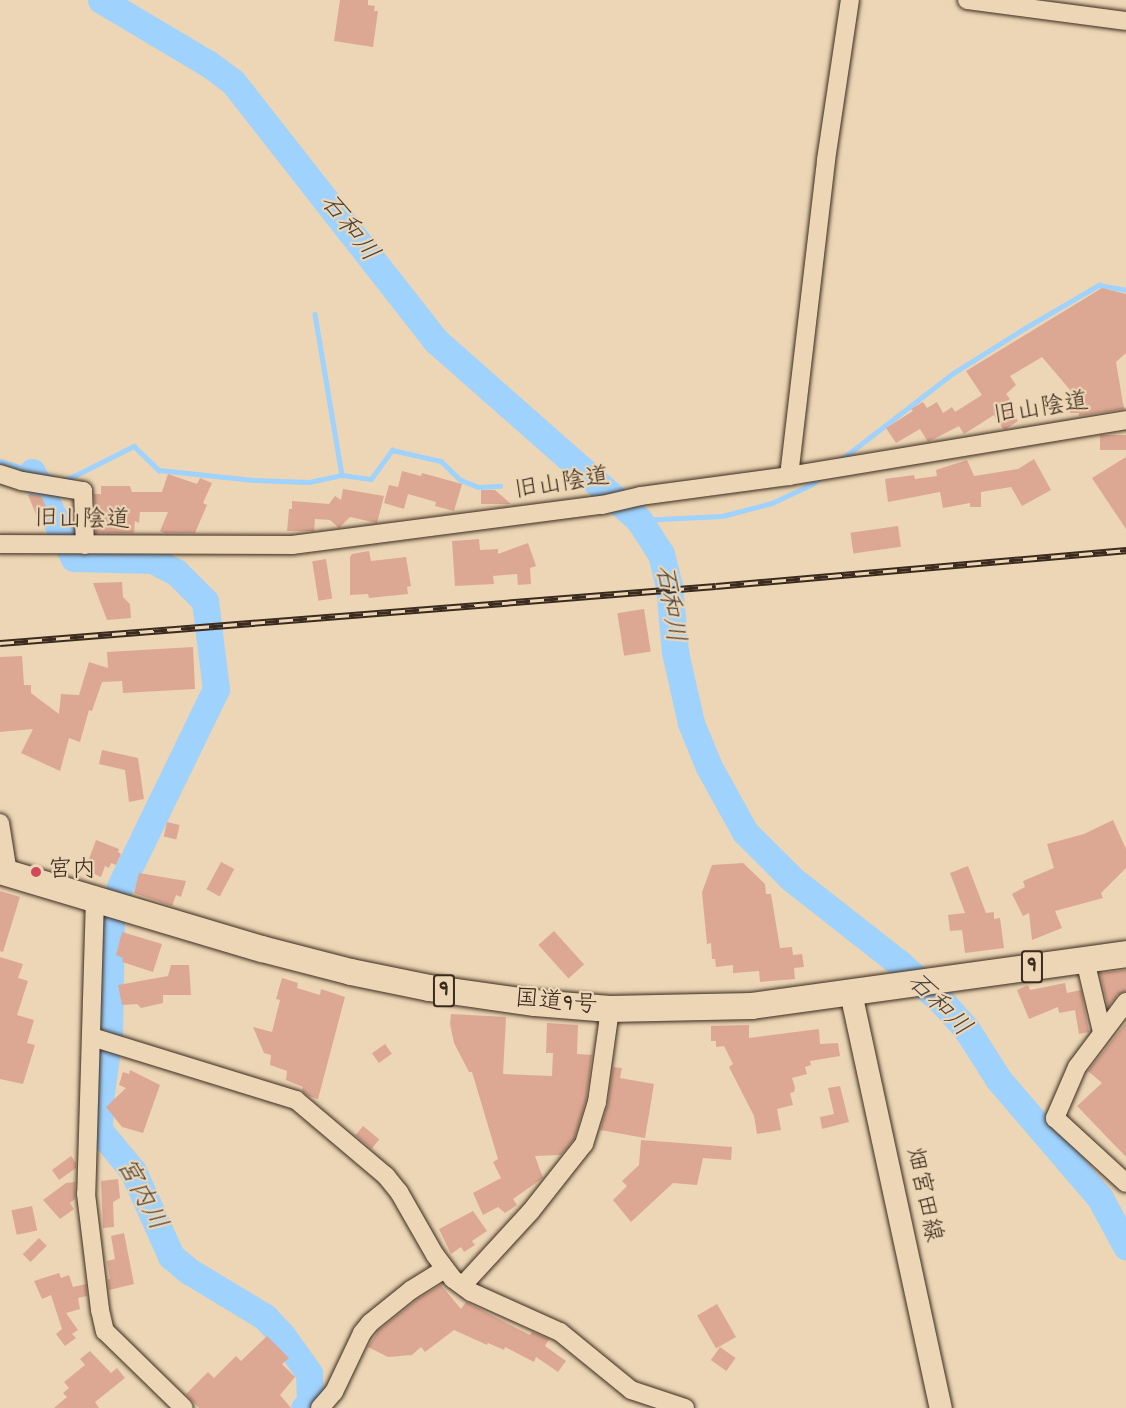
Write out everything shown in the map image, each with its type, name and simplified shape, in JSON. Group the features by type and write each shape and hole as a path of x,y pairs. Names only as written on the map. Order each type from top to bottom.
{"highway":[{"name":"国道9号","path":"4,872 262,949 429,988 535,1003 610,1009 752,1006 1126,954"}],"main road":[{"name":"畑宮田線","path":"850,993 941,1408"}],"street":[{"path":"789,476 826,160 850,0"},
{"path":"967,0 1126,21"},
{"name":"旧山陰道","path":"0,544 292,545 602,505 641,496 789,476 1126,420"},
{"path":"0,474 22,481 83,490 85,545"},
{"path":"0,823 4,872"},
{"path":"95,898 86,1194 92,1255 105,1331 184,1408"},
{"path":"1085,960 1102,1032"},
{"path":"1126,1002 1077,1066 1055,1118 1126,1183"},
{"path":"463,1285 531,1211 584,1144 597,1102 610,1009"},
{"path":"92,1037 286,1095 304,1105 386,1176 399,1192 445,1269 463,1285 504,1309 560,1332 632,1390 685,1408"},
{"path":"320,1408 334,1392 362,1333 370,1323 411,1290 445,1269"}],"building":[{"path":"340,0 368,0 368,5 375,6 374,11 378,11 373,47 334,41"},
{"path":"1102,288 1126,294 1126,353 1116,362 1124,409 1079,416 1079,413 1070,413 1071,391 1042,357 1010,376 1016,385 1006,394 1010,399 1006,402 1018,421 1006,429 1003,429 994,415 964,434 959,426 928,442 920,429 896,443 886,428 913,411 911,409 923,402 927,408 937,402 943,413 952,407 955,412 982,395 966,371"},
{"path":"1100,435 1126,435 1126,450 1100,450"},
{"path":"1126,457 1126,529 1092,478"},
{"path":"1034,459 1051,490 1022,506 1011,487 981,492 981,507 970,507 970,503 943,508 940,492 888,502 885,479 914,475 915,479 937,476 936,470 967,460 974,476 1018,469"},
{"path":"402,471 421,476 422,473 462,484 454,511 435,506 436,502 408,494 404,509 384,503 389,485 398,487"},
{"path":"168,474 197,484 200,478 212,483 203,503 207,505 195,533 164,533 160,531 168,512 140,512 139,523 135,521 134,533 96,533 94,494 101,494 101,486 130,486 132,492 162,492"},
{"path":"343,489 384,496 377,523 350,517 339,528 330,520 315,519 314,531 287,531 292,501 329,504 335,496 341,500"},
{"path":"481,490 495,490 511,504 481,504"},
{"path":"28,495 41,496 49,513 37,517"},
{"path":"898,526 901,547 853,553 850,533"},
{"path":"479,539 480,550 498,549 498,554 528,543 536,566 530,568 531,584 518,585 517,574 493,576 494,584 455,586 452,541"},
{"path":"369,551 371,561 406,557 411,586 407,587 408,594 369,598 368,594 350,595 350,557 352,554"},
{"path":"326,559 332,599 318,601 312,561"},
{"path":"122,582 123,597 130,604 131,618 107,620 93,583"},
{"path":"644,609 651,651 624,656 617,613"},
{"path":"193,647 195,689 123,693 122,681 102,682 92,711 89,710 80,742 69,738 60,771 21,753 33,729 0,732 0,657 22,656 24,685 31,685 31,693 59,714 61,694 79,695 89,662 108,668 107,652"},
{"path":"102,750 138,758 144,799 129,802 125,770 99,764"},
{"path":"1113,820 1126,849 1126,868 1101,893 1103,898 1055,911 1062,928 1032,940 1029,913 1023,916 1012,894 1025,887 1023,881 1054,868 1047,844 1084,834"},
{"path":"167,822 180,825 176,840 164,837"},
{"path":"96,840 119,849 118,852 121,854 116,865 111,863 109,868 105,866 101,877 85,870"},
{"path":"221,862 234,869 220,896 206,889"},
{"path":"743,863 765,884 766,894 771,894 780,948 792,947 793,955 802,954 804,967 794,968 795,979 760,982 759,971 733,973 733,965 716,967 715,959 712,959 711,943 707,944 702,892 712,865"},
{"path":"968,866 986,913 994,912 994,919 1000,918 1004,948 965,953 962,930 950,931 948,915 965,913 950,873"},
{"path":"139,873 186,881 181,897 176,895 172,906 134,893"},
{"path":"0,891 20,897 3,952 0,951"},
{"path":"554,931 584,964 569,978 538,945"},
{"path":"122,932 162,944 153,972 122,962 123,958 116,955"},
{"path":"0,957 23,964 18,978 28,981 17,1015 34,1020 27,1043 35,1045 23,1084 0,1079"},
{"path":"171,965 189,965 191,995 163,995 163,1003 141,1008 137,1004 122,1005 118,985 168,976"},
{"path":"1126,970 1126,991 1117,995 1108,1007 1100,973"},
{"path":"282,978 298,983 297,988 320,995 321,989 345,997 318,1099 302,1091 303,1087 286,1080 287,1071 270,1065 271,1055 264,1053 253,1027 272,1032 280,1000 276,999"},
{"path":"1065,983 1067,993 1081,990 1089,1032 1079,1034 1075,1010 1059,1013 1058,1007 1029,1019 1017,990 1028,985 1030,990"},
{"path":"451,1014 506,1017 503,1074 552,1076 553,1053 546,1053 547,1023 578,1025 577,1054 592,1055 586,1100 574,1139 561,1155 535,1156 543,1178 513,1199 517,1205 505,1213 498,1207 483,1215 473,1193 501,1178 493,1162 498,1159 472,1072 469,1072 454,1043 450,1024"},
{"path":"1126,1023 1126,1157 1077,1106 1102,1083 1088,1071"},
{"path":"749,1025 749,1038 819,1029 820,1044 838,1043 840,1056 810,1061 811,1065 805,1067 807,1074 792,1078 795,1087 794,1092 790,1093 793,1105 777,1109 781,1130 757,1134 754,1116 729,1067 733,1064 724,1046 716,1047 716,1041 711,1041 711,1026"},
{"path":"385,1044 392,1054 379,1063 372,1053"},
{"path":"613,1067 622,1068 620,1078 654,1084 645,1138 600,1130 608,1104"},
{"path":"130,1070 160,1085 143,1133 122,1127 106,1107 126,1088 119,1085 123,1072 129,1074"},
{"path":"840,1086 849,1122 822,1129 820,1117 834,1114 828,1088"},
{"path":"363,1126 379,1139 372,1149 355,1135"},
{"path":"641,1140 732,1147 731,1160 703,1158 697,1185 673,1183 631,1222 613,1200 627,1186 622,1181 639,1165"},
{"path":"71,1156 76,1163 76,1168 59,1180 52,1170"},
{"path":"118,1179 120,1198 113,1202 114,1227 103,1228 101,1181"},
{"path":"75,1182 75,1199 70,1203 74,1209 60,1219 43,1200 66,1183"},
{"path":"32,1206 37,1230 17,1235 11,1210"},
{"path":"473,1211 487,1231 472,1241 475,1245 464,1252 461,1247 451,1254 439,1229"},
{"path":"124,1233 134,1284 109,1290 107,1261 115,1259 111,1236"},
{"path":"39,1238 47,1246 31,1262 23,1254"},
{"path":"59,1273 61,1278 69,1275 73,1287 86,1284 87,1296 78,1298 80,1309 66,1313 78,1330 72,1334 76,1338 65,1346 56,1334 62,1329 51,1295 42,1299 34,1281"},
{"path":"441,1285 461,1309 466,1302 530,1335 532,1332 549,1339 545,1346 566,1361 558,1372 536,1357 534,1362 505,1347 504,1350 488,1343 487,1345 454,1330 425,1352 421,1347 412,1355 388,1357 368,1347 378,1331 418,1299"},
{"path":"717,1304 736,1337 716,1348 697,1316"},
{"path":"267,1336 289,1358 282,1364 295,1377 280,1395 291,1408 199,1408 186,1394 208,1372 214,1378 236,1356 241,1361"},
{"path":"720,1347 736,1358 726,1371 711,1360"},
{"path":"90,1351 111,1373 117,1368 125,1378 95,1402 99,1408 54,1408 67,1397 63,1393 69,1388 64,1382 85,1365 80,1359"}],"waterway":[{"name":"石和川","path":"101,0 209,64 233,82 435,340 639,520 661,554 669,585 675,652 691,723 709,767 745,832 792,879 898,962 943,1003 967,1030 999,1080 1100,1198 1126,1246"},
{"path":"839,461 952,374 1025,328 1099,285 1126,290"},
{"path":"315,314 342,475"},
{"path":"63,479 66,480 134,446 159,470 252,480 309,482 342,475 371,479 392,450 441,461 461,480 478,487 500,486"},
{"path":"0,461 55,478"},
{"name":"宮内川","path":"32,472 74,558 153,560 176,572 205,601 216,689 120,887"},
{"path":"639,520 722,516 772,503 812,484 821,477"},
{"name":"宮内川","path":"111,919 109,1035 100,1100 99,1130 133,1171 171,1256 189,1271 265,1317 282,1335 309,1373 310,1397 309,1404 304,1408"}],"railway":[{"path":"0,643 716,586 1126,550"}],"place":[{"name":"宮内","path":"36,872"}]}
